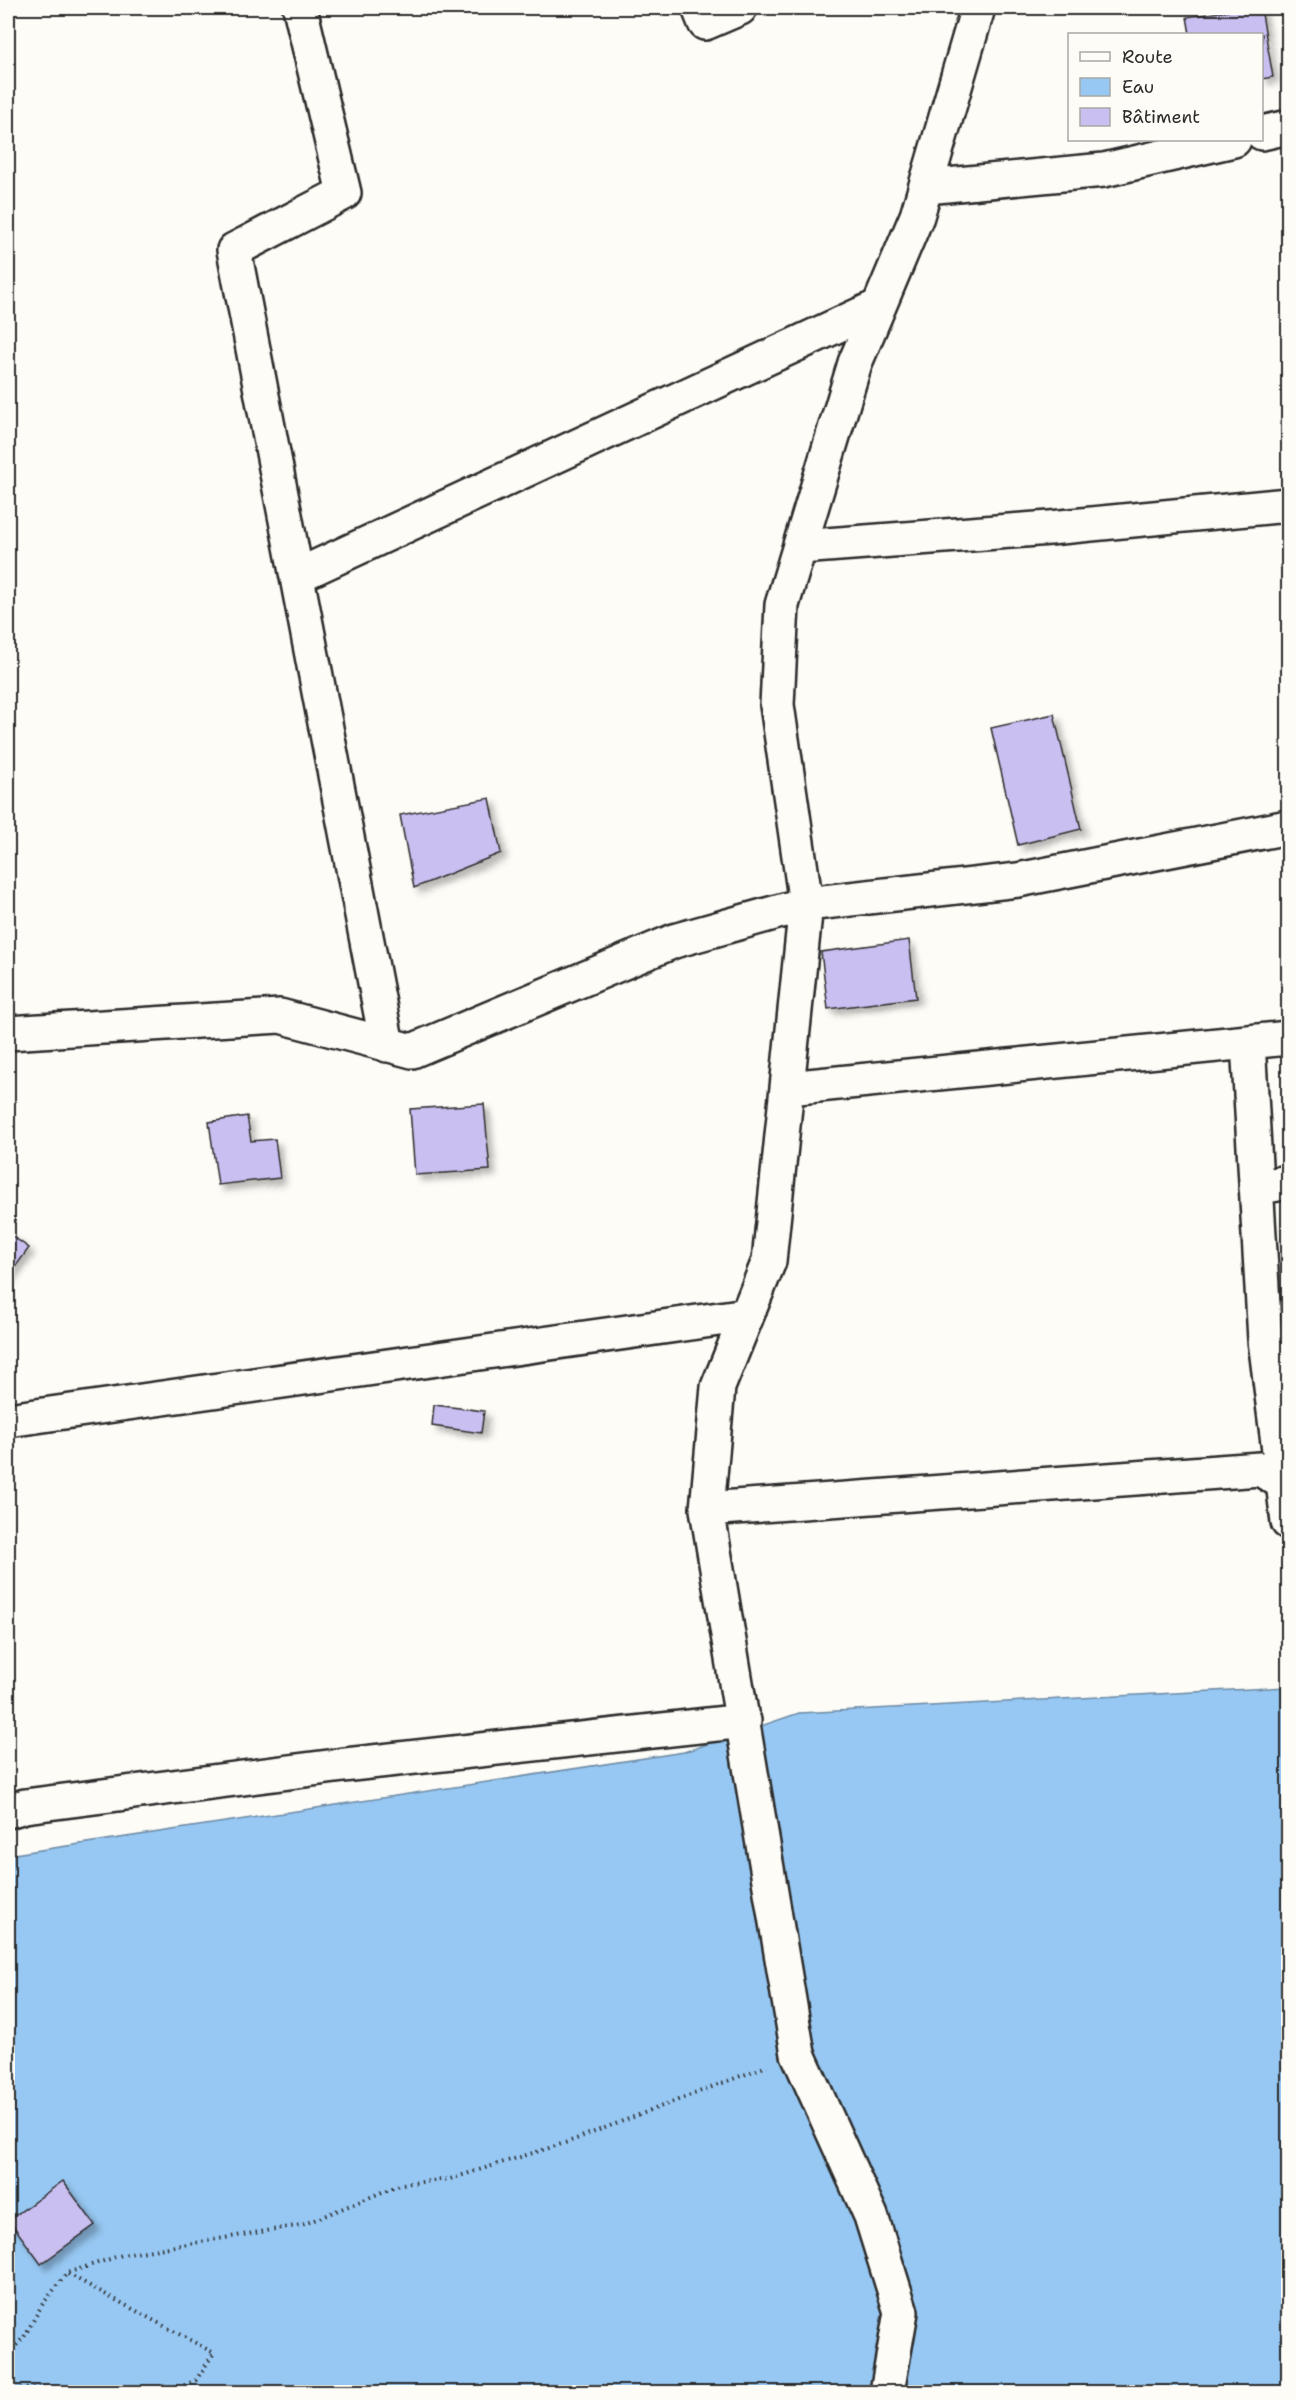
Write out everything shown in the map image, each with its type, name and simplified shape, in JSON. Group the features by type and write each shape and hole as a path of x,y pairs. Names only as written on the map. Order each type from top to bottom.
{"street":[{"path":"300,8 344,193 234,250 387,1045"},
{"path":"699,8 705,23 740,8"},
{"path":"887,2392 900,2313 871,2216 798,2054 707,1509 718,1387 769,1261 806,904 777,705 782,604 855,363 918,216 978,8"},
{"path":"1263,133 1288,127"},
{"path":"926,187 1104,170 1230,141"},
{"path":"297,576 879,306"},
{"path":"800,547 1050,528 1288,505"},
{"path":"8,1033 280,1017 412,1051 674,941 806,904 1018,880 1288,827"},
{"path":"788,1088 1288,1038"},
{"path":"1248,1042 1265,1340 1286,1485 1288,1522"},
{"path":"1256,1188 1288,1182"},
{"path":"8,1420 747,1316"},
{"path":"707,1509 1260,1469 1286,1485"},
{"path":"8,1810 344,1765 744,1721"}],"path":[{"path":"8,2354 24,2337 42,2305 67,2273 122,2255 302,2225 402,2184 450,2179 568,2142 798,2054"},
{"path":"67,2273 214,2353 196,2380 169,2392"},
{"path":"8,2389 76,2386 114,2392"}],"water":[{"path":"1288,1687 1288,2392 8,2392 8,1855 684,1752 799,1713"}],"building":[{"path":"1245,8 1261,8 1273,77 1263,79 1263,33 1190,33 1187,17"},
{"path":"1054,714 1081,829 1018,845 991,728"},
{"path":"490,798 501,853 414,888 400,815"},
{"path":"909,940 916,998 828,1009 821,952"},
{"path":"484,1104 490,1170 415,1175 410,1109"},
{"path":"247,1116 251,1141 275,1139 280,1178 218,1185 209,1122"},
{"path":"8,1233 29,1248 8,1277"},
{"path":"434,1405 484,1411 481,1433 432,1426"},
{"path":"63,2181 95,2225 41,2264 9,2220"}]}
